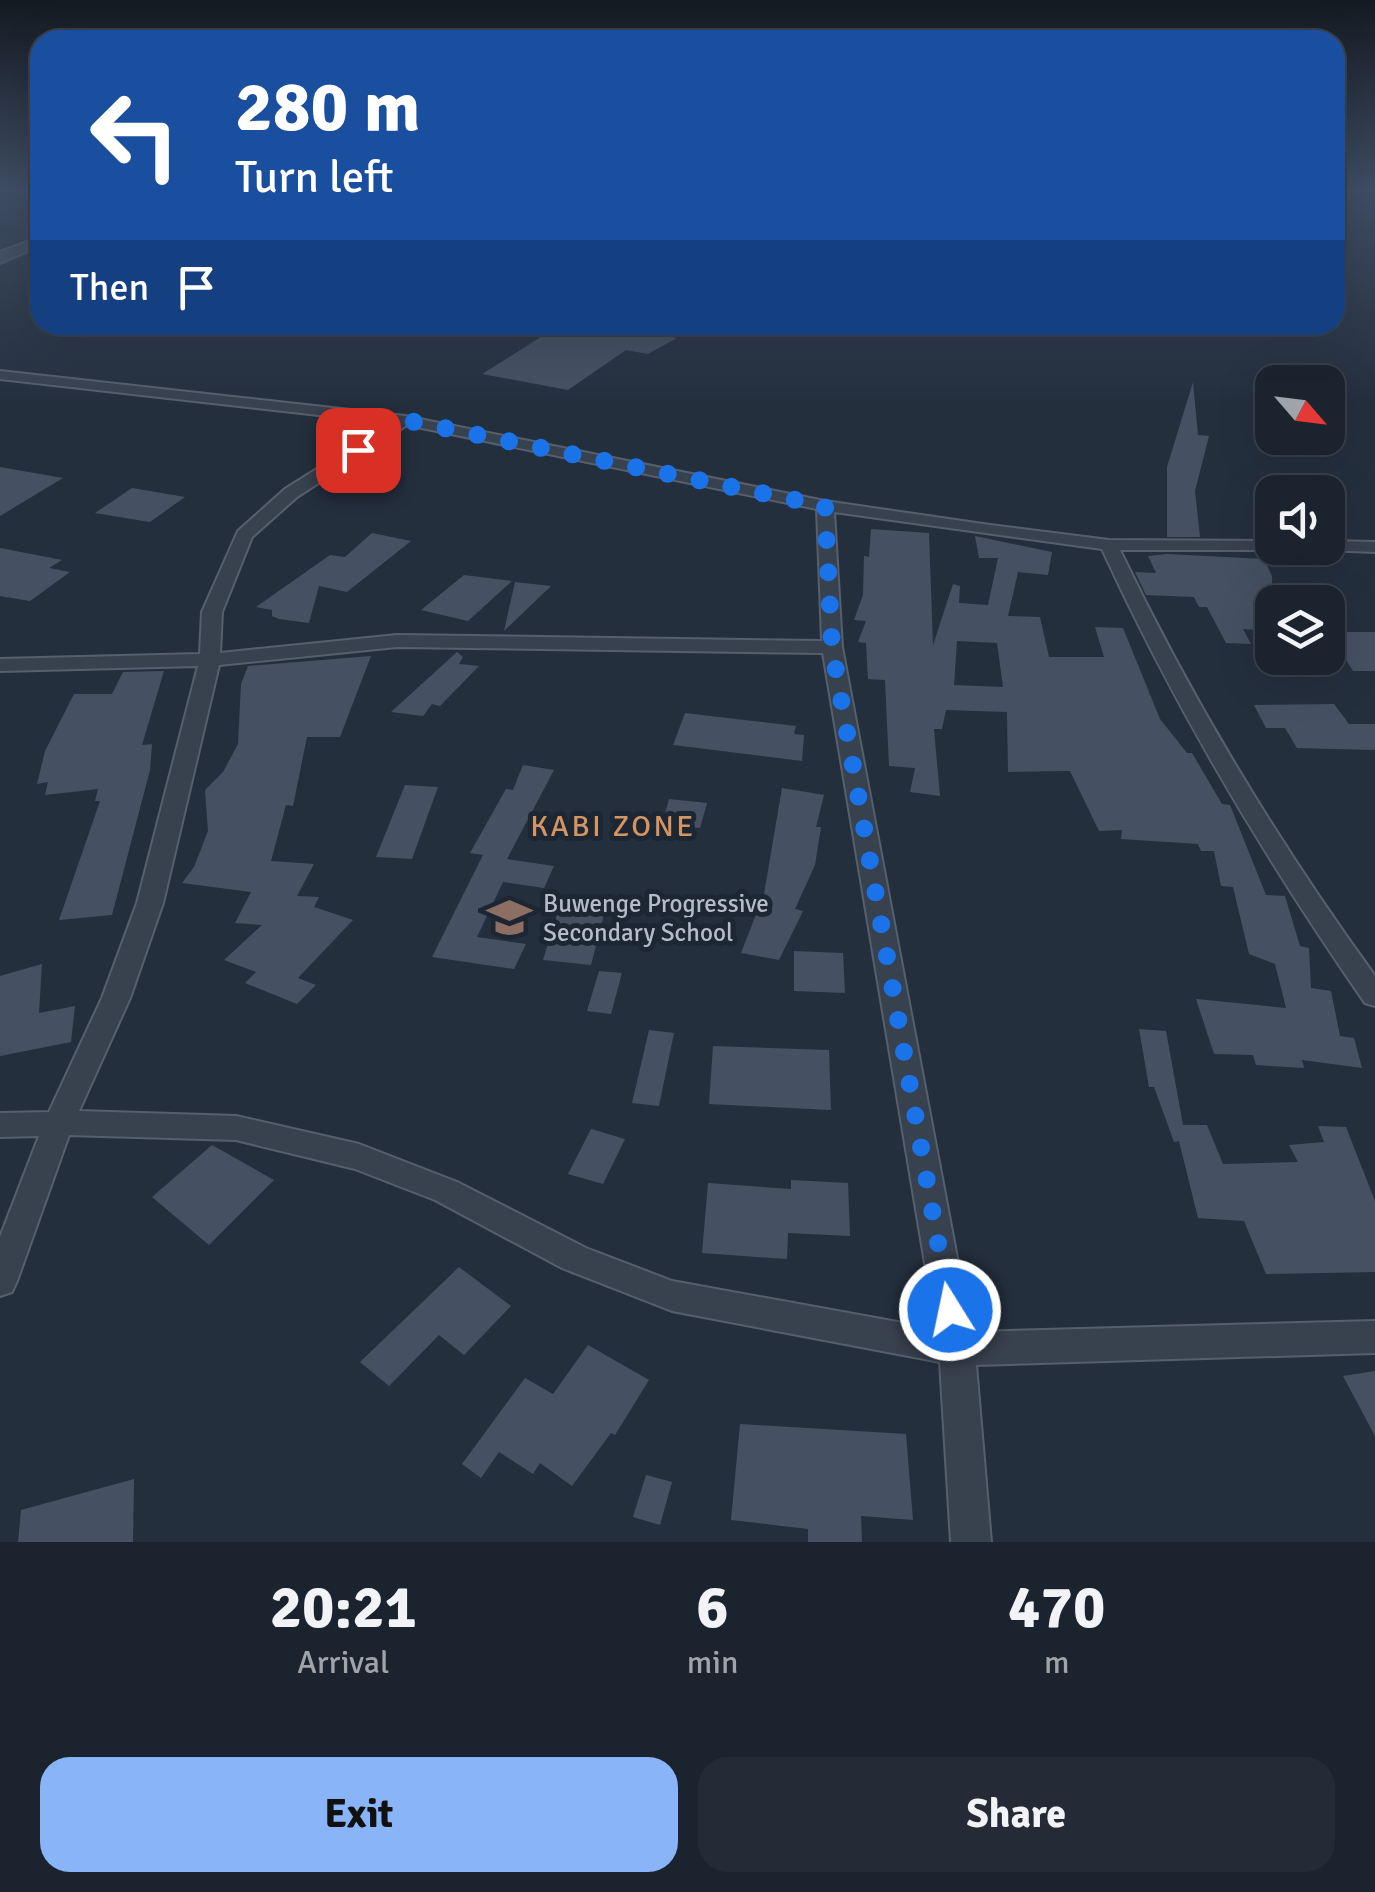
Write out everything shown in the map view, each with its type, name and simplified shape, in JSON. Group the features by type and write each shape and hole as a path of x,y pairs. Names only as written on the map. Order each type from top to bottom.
{"street":[{"path":"0,375 320,407 405,420 825,506 1108,545 1255,546"},
{"path":"0,1281 59,1122 116,998 150,903 210,660 212,612 244,535 292,493 405,420"},
{"path":"825,506 832,648 957,1349 972,1542"},
{"path":"1108,545 1172,680 1290,874 1375,996"},
{"path":"1345,546 1375,547"},
{"path":"0,665 210,660 397,640 832,648"},
{"path":"0,1125 59,1122 236,1128 359,1158 446,1191 574,1258 672,1296 957,1349 1375,1337"}],"building":[{"path":"544,335 677,338 648,354 626,350 568,390 482,374"},
{"path":"1193,382 1198,435 1209,436 1195,491 1200,537 1167,537 1167,467"},
{"path":"0,467 63,478 0,516"},
{"path":"132,488 185,497 150,522 95,513"},
{"path":"871,529 929,533 933,645 953,584 960,586 959,603 988,605 998,558 979,558 975,536 1052,552 1048,575 1018,572 1008,616 1040,617 1049,657 1104,657 1095,627 1123,628 1160,719 1187,753 1192,753 1222,804 1230,805 1266,895 1285,896 1300,946 1309,948 1311,988 1331,991 1340,1036 1354,1038 1362,1068 1302,1060 1304,1068 1256,1065 1253,1055 1214,1054 1196,999 1286,1008 1275,964 1249,954 1233,887 1221,886 1214,851 1201,851 1198,844 1121,839 1122,830 1099,831 1070,771 1008,772 1007,712 946,710 942,729 934,729 940,796 910,792 915,768 889,766 885,680 868,679 866,643 858,642 866,621 854,620 863,595 864,556 869,557","holes":["957,641 997,643 1003,687 954,685"]},
{"path":"372,533 411,541 347,592 319,586 309,623 279,619 272,616 272,610 256,607 330,555 345,557"},
{"path":"0,548 62,560 49,568 70,572 30,601 0,596"},
{"path":"1148,556 1255,559 1255,565 1267,565 1272,585 1255,585 1255,630 1243,629 1251,644 1226,643 1207,607 1199,607 1194,597 1146,595 1135,572 1156,573"},
{"path":"464,575 512,581 468,621 421,610"},
{"path":"515,582 551,586 504,631"},
{"path":"1345,632 1375,632 1375,671 1353,671 1345,658"},
{"path":"457,652 463,657 459,664 479,666 440,706 432,704 423,716 391,712"},
{"path":"371,656 340,737 307,737 293,806 286,805 271,861 314,864 297,896 319,897 314,907 353,920 298,978 316,985 297,1004 245,983 256,972 224,960 262,925 235,923 251,892 182,883 194,867 208,831 205,790 223,772 238,744 241,684 248,666"},
{"path":"164,671 142,745 152,744 150,770 112,915 59,920 100,801 95,801 98,789 45,795 48,782 37,784 45,751 74,694 112,694 123,672"},
{"path":"1334,704 1349,724 1375,724 1375,750 1297,748 1285,728 1266,728 1254,705"},
{"path":"685,713 796,726 794,734 804,735 802,761 673,745"},
{"path":"523,765 554,770 507,859 554,866 544,888 503,882 477,937 526,944 514,969 432,957 483,855 470,853 506,789 513,790"},
{"path":"405,785 438,787 412,859 376,857"},
{"path":"782,788 824,795 816,827 821,827 815,865 795,909 803,911 779,960 741,953 764,894"},
{"path":"669,799 707,803 700,828 662,824"},
{"path":"563,895 608,899 591,965 543,960"},
{"path":"794,951 843,953 845,993 794,991"},
{"path":"42,964 39,1013 75,1006 71,1042 0,1056 0,976"},
{"path":"599,971 622,973 611,1014 587,1011"},
{"path":"1139,1029 1166,1031 1183,1125 1207,1125 1223,1164 1298,1162 1289,1145 1324,1142 1318,1126 1346,1127 1375,1201 1375,1272 1266,1274 1244,1221 1198,1218 1179,1141 1174,1142 1154,1087 1149,1087"},
{"path":"649,1030 674,1033 659,1106 632,1103"},
{"path":"713,1046 829,1050 831,1110 709,1104"},
{"path":"591,1129 625,1139 603,1184 568,1174"},
{"path":"212,1145 274,1180 209,1245 152,1197"},
{"path":"791,1180 848,1183 850,1236 788,1233 787,1259 702,1253 708,1183 791,1189"},
{"path":"459,1267 511,1306 464,1355 439,1335 389,1386 360,1362"},
{"path":"588,1345 649,1380 615,1435 611,1433 572,1486 540,1463 533,1474 499,1452 481,1478 462,1464 525,1378 553,1394"},
{"path":"1375,1371 1375,1436 1343,1376"},
{"path":"740,1424 906,1434 913,1520 861,1516 862,1542 808,1542 808,1529 731,1520"},
{"path":"646,1475 672,1482 660,1525 633,1517"},
{"path":"134,1479 133,1542 18,1542 21,1510"}],"place":[{"name":"Buwenge Progressive Secondary School","path":"510,917"}],"district":[{"name":"KABI ZONE","path":"613,826"}],"route":[{"path":"358,450 405,420 825,506 832,648 950,1310"}]}
